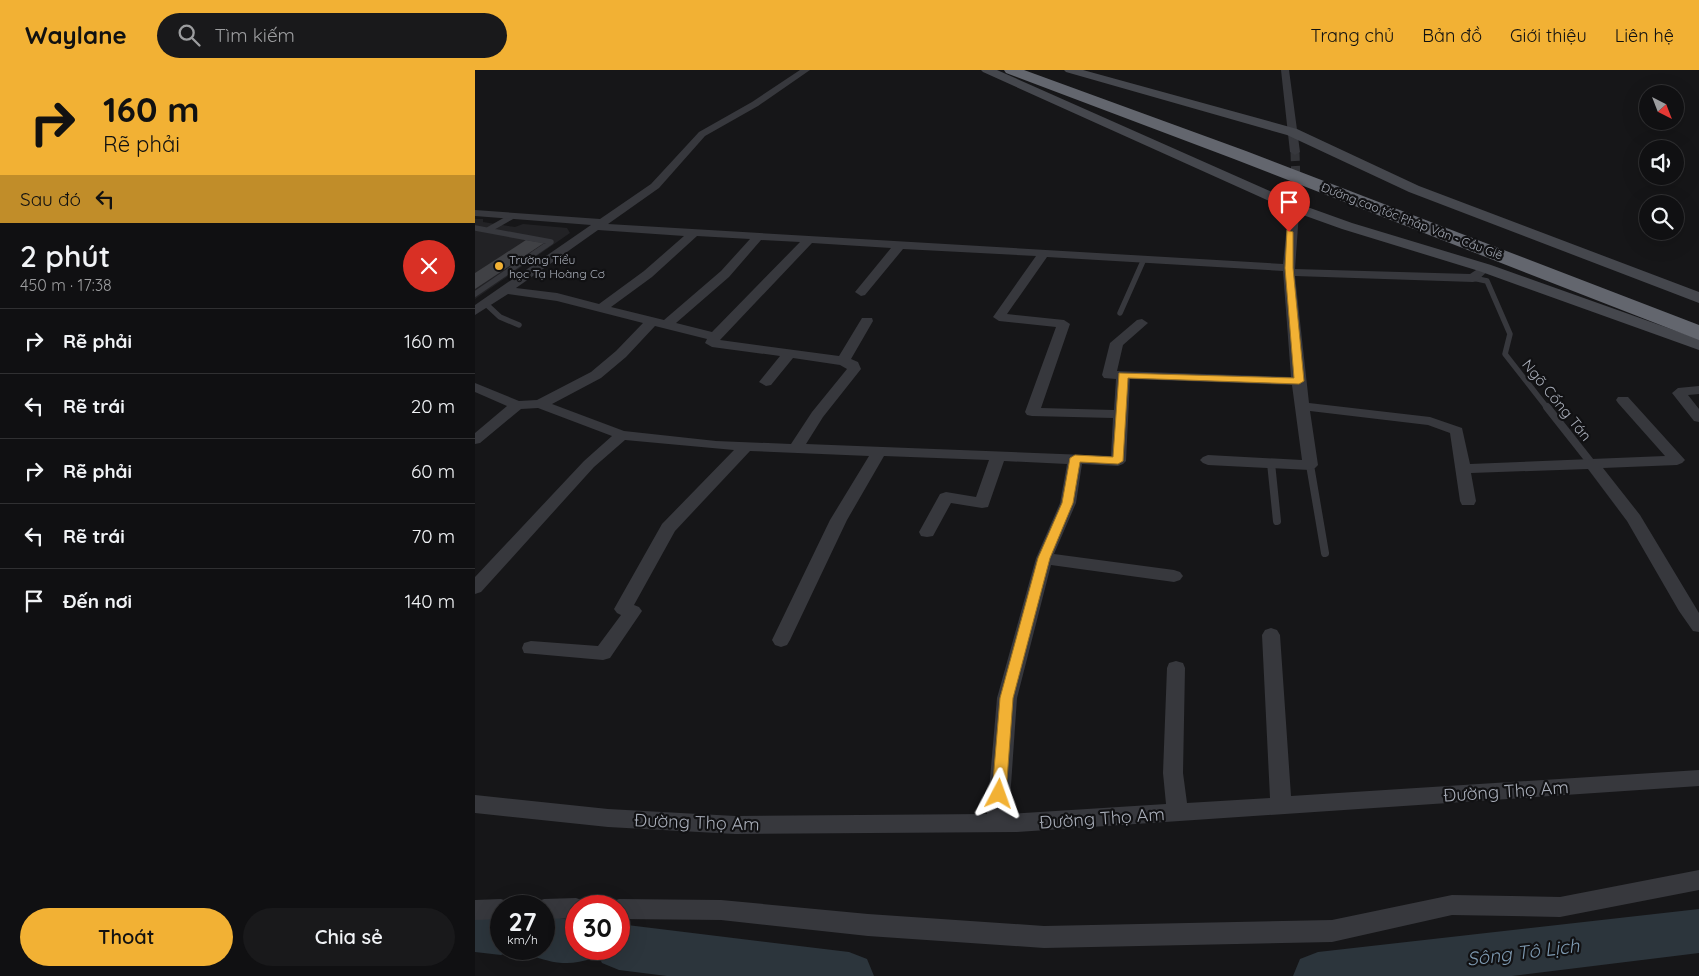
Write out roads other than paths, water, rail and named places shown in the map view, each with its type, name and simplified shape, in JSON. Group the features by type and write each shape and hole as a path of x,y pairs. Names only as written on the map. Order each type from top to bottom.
{"highway":[{"name":"Đường cao tốc Pháp Vân - Cầu Giẽ","path":"1011,70 1240,155 1699,333"},
{"name":"Đường cao tốc Pháp Vân - Cầu Giẽ","path":"1041,70 1258,148 1699,317"}],"street":[{"path":"475,311 655,186 687,153 701,134 755,104 806,70"},
{"path":"987,70 1294,207 1479,273 1699,345"},
{"path":"1070,70 1292,132 1414,189 1699,298"},
{"path":"1285,70 1295,152"},
{"path":"1209,460 1310,465 1301,406 1289,270 1289,232 1296,184"},
{"path":"475,213 757,237 1144,259 1289,270 1479,273"},
{"path":"601,308 648,274 694,232"},
{"path":"540,404 596,375 659,323 725,274 757,237"},
{"path":"796,448 817,416 854,369 852,364 790,353 712,343 715,337 808,240"},
{"path":"861,292 900,245"},
{"path":"1044,253 999,317 1064,324 1032,412 1121,414"},
{"path":"505,290 557,297 715,337"},
{"path":"843,362 867,321"},
{"path":"1142,323 1117,343 1109,375 1299,381"},
{"path":"766,382 790,353"},
{"path":"475,387 517,405 540,404 622,435 746,446 1118,461 1123,375"},
{"path":"1699,390 1683,390 1679,393 1699,418"},
{"path":"1463,469 1677,460 1623,400"},
{"path":"475,440 517,405"},
{"path":"1301,406 1430,421 1457,431 1468,501"},
{"path":"475,422 493,425"},
{"path":"475,588 589,464 622,435"},
{"path":"531,648 603,653 633,611 623,609 667,528 746,446"},
{"path":"781,640 811,574 856,485 880,451"},
{"path":"927,532 945,497 982,503 999,455"},
{"path":"994,823 998,814 1007,698 1044,558 1067,503 1075,458"},
{"path":"1592,464 1634,520 1685,607 1699,626"},
{"path":"1044,558 1174,576"},
{"path":"1271,635 1281,806"},
{"path":"1176,668 1173,773 1179,813"},
{"name":"Đường Thọ Am","path":"475,804 608,818 735,825 994,823 1179,813 1699,778"},
{"path":"630,909 721,910 868,925 1044,937 1332,931 1452,905 1560,907 1699,880"},
{"path":"475,910 490,909"}],"lane":[{"path":"488,230 512,216"},
{"path":"475,228 551,242 475,294"},
{"path":"1120,313 1144,259"},
{"name":"Ngõ Cống Tán","path":"1479,273 1487,281 1510,334 1505,354 1592,464"},
{"path":"486,304 500,317 519,324"},
{"path":"1271,463 1277,521"},
{"path":"1310,465 1325,553"}],"waterway":[{"name":"Sông Tô Lịch","path":"475,930 490,932"},
{"name":"Sông Tô Lịch","path":"1318,976 1699,931"},
{"name":"Sông Tô Lịch","path":"555,939 565,941"},
{"name":"Sông Tô Lịch","path":"630,948 849,976"}],"tunnel":[{"path":"1295,152 1296,184"}],"place":[{"name":"Trường Tiểu học Tạ Hoàng Cơ","path":"499,266"}]}
